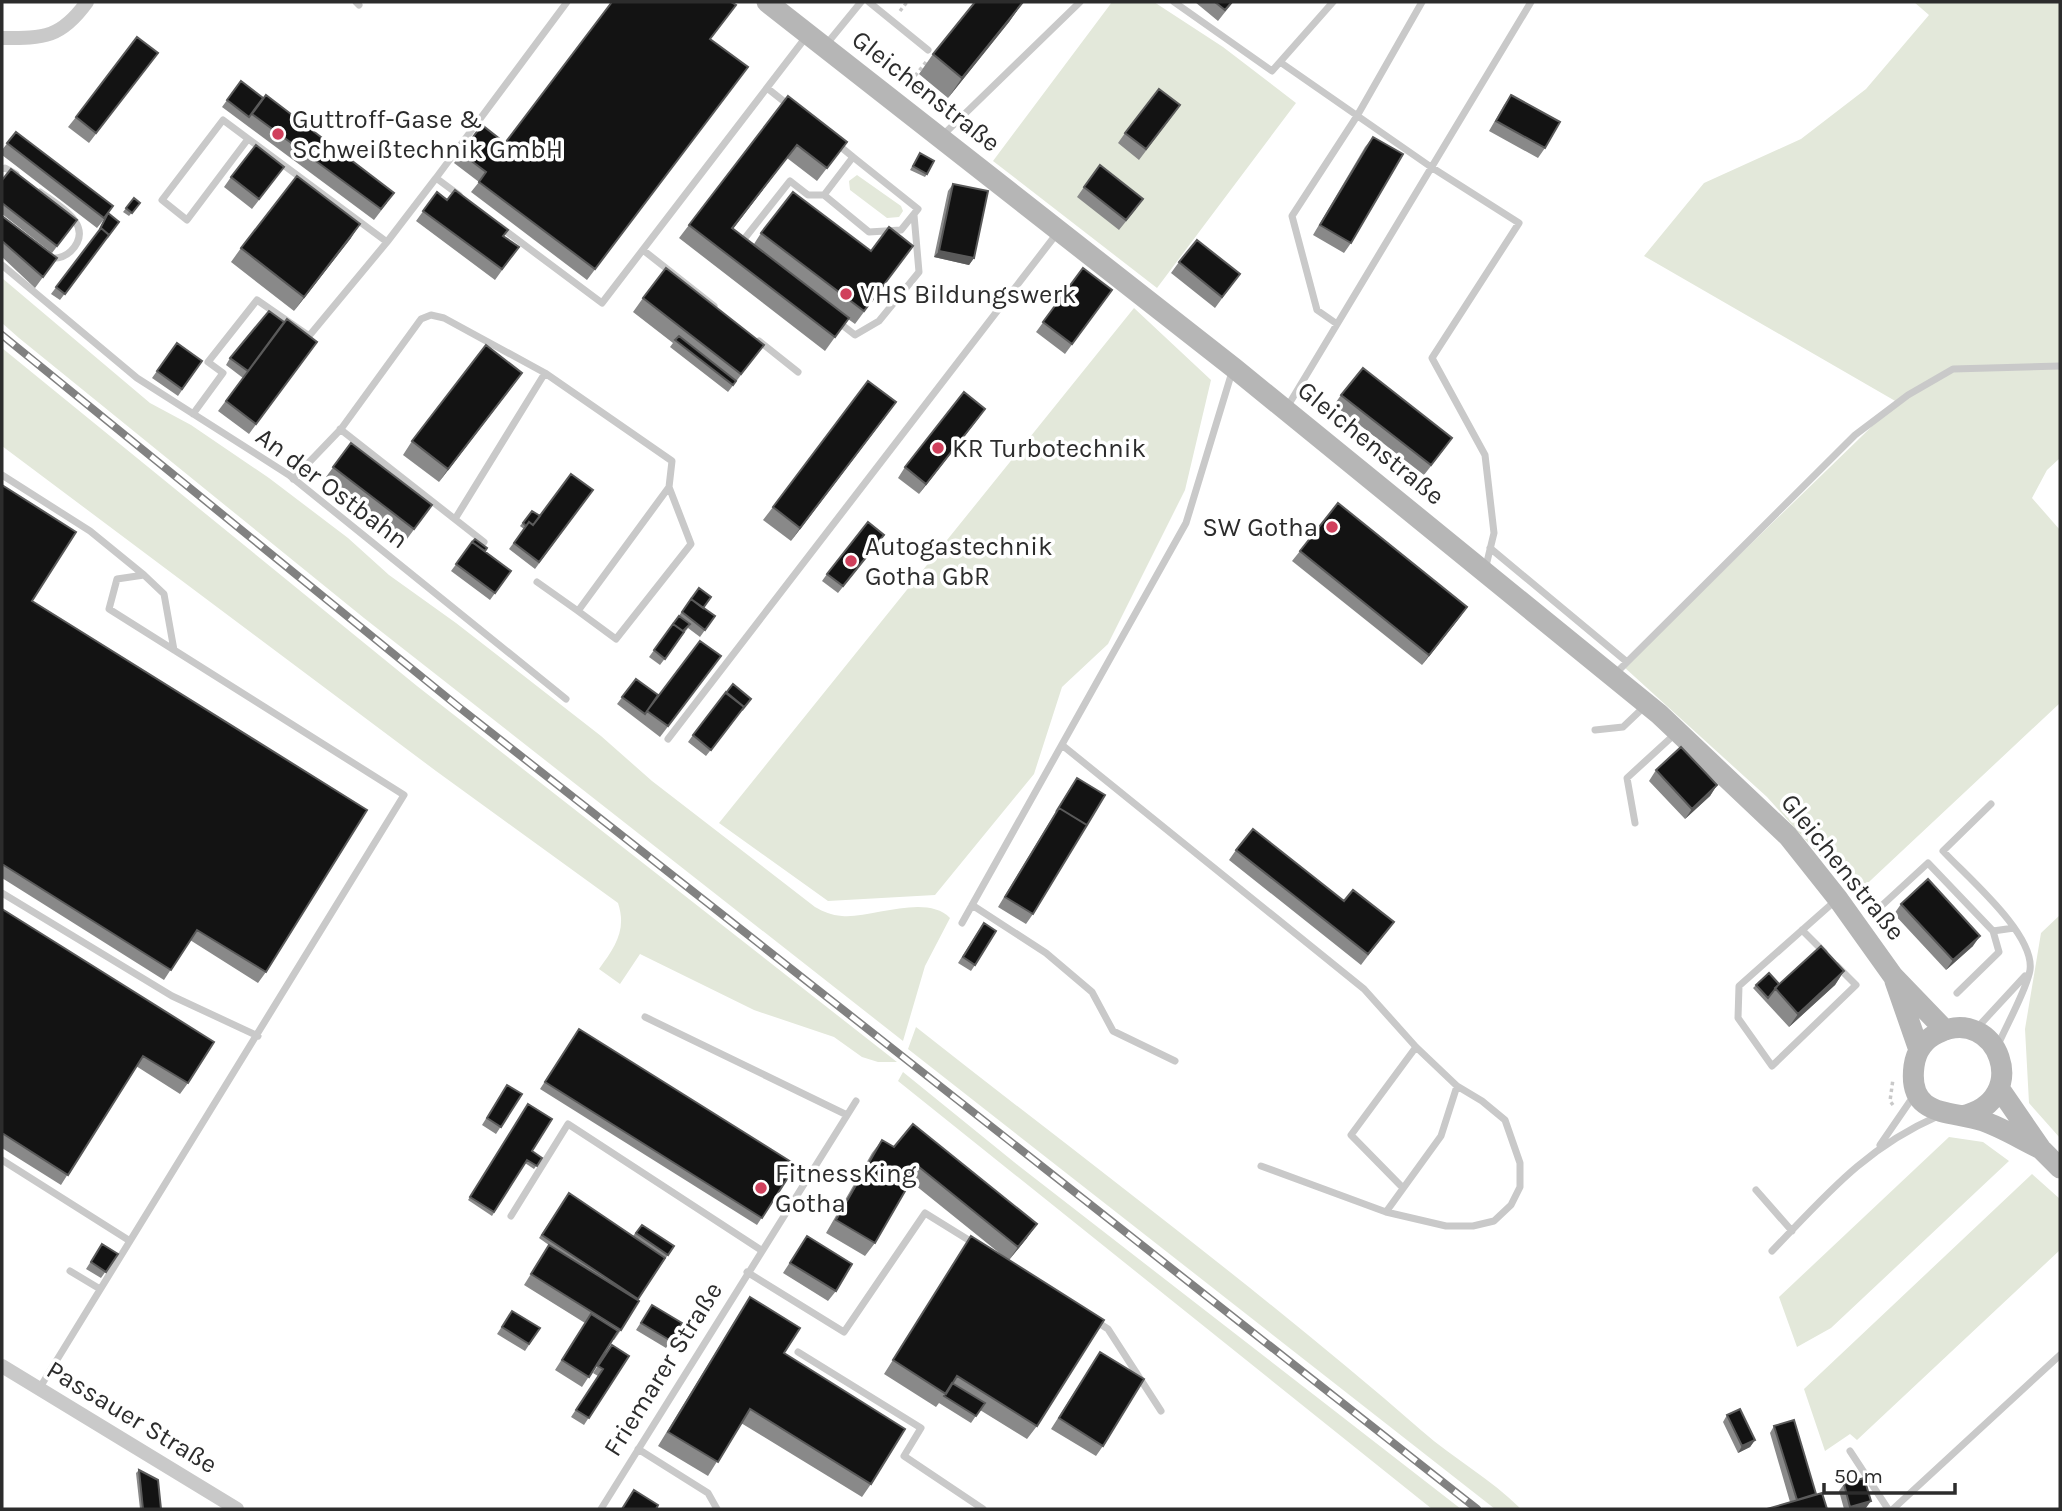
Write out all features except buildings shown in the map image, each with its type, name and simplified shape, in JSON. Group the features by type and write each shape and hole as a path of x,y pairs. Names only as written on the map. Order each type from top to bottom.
{"street":[{"path":"2,38 45,37 64,30 87,2"},
{"name":"Gleichenstraße","path":"767,2 1234,368 1485,571 1620,669 1647,704 1788,836 1838,899 1893,976 1945,1030"},
{"name":"Gleichenstraße","path":"1893,976 1919,1050 1914,1070 1917,1090"},
{"path":"1919,1050 1926,1041 1945,1030 1974,1031 1996,1049 2003,1068 1999,1088 1985,1108 1952,1115"},
{"path":"1999,1088 2041,1149 2060,1168"},
{"path":"1917,1090 1923,1100 1952,1115 1983,1121 2041,1149"},
{"name":"Passauer Straße","path":"2,1366 237,1509"}],"lane":[{"path":"193,414 223,373 208,362 257,300 309,336 387,242 567,2"},
{"path":"491,220 602,303 767,88 861,2"},
{"path":"869,2 928,50"},
{"path":"940,138 1080,2"},
{"path":"1174,2 1272,71 1333,2"},
{"path":"1337,324 1317,310 1292,216 1357,116 1422,2"},
{"path":"1286,410 1531,2"},
{"path":"1280,62 1431,167 1519,223 1432,358 1485,455 1493,533 1485,571"},
{"path":"767,88 802,116"},
{"path":"248,139 187,219 162,200 223,120 387,242"},
{"path":"749,254 738,246 790,181 808,195 824,195 869,232 901,230 914,215 918,209 833,141"},
{"path":"824,195 853,157"},
{"path":"2,169 5,168 24,180"},
{"path":"436,178 469,203"},
{"path":"34,188 75,218 80,239 66,256 47,257 38,250"},
{"path":"834,319 855,335 878,321 919,272 914,215"},
{"path":"668,739 1059,230"},
{"path":"643,250 726,315"},
{"name":"An der Ostbahn","path":"2,265 137,378 293,479 566,699"},
{"path":"293,479 340,429 421,319 431,315 444,318 545,373 673,461 668,487 578,611"},
{"path":"746,331 798,372"},
{"path":"1490,548 1620,669 1855,435 1908,395 1952,369 2060,366"},
{"path":"962,923 1186,523 1234,368"},
{"path":"455,519 545,373"},
{"path":"340,429 484,542"},
{"path":"2,475 90,531 164,594 174,650"},
{"path":"537,582 616,639 691,544 668,487"},
{"path":"39,1389 404,795 109,609 117,579 144,575"},
{"path":"1595,730 1623,727 1647,704"},
{"path":"1635,823 1627,778 1678,731"},
{"path":"1062,745 1364,989 1416,1047 1457,1086 1482,1101 1505,1120 1520,1163 1520,1187 1511,1205 1494,1221 1473,1226 1446,1226 1386,1212 1261,1166"},
{"path":"1991,804 1943,851 2014,928 2027,948 2030,970 1996,1049"},
{"path":"1877,910 1928,863 1993,931 1999,952 1957,993"},
{"path":"2,893 172,996 258,1035"},
{"path":"1802,930 1856,985 1772,1066 1738,1018 1740,986 1802,930 1838,899"},
{"path":"972,905 1046,953 1092,992 1113,1031 1175,1061"},
{"path":"1993,931 2014,928"},
{"path":"1974,1031 2030,970"},
{"path":"645,1017 846,1115"},
{"path":"1403,1188 1351,1135 1416,1047"},
{"path":"1386,1212 1441,1136 1457,1086"},
{"path":"1772,1251 1828,1192 1879,1146 1917,1090"},
{"name":"Friemarer Straße","path":"601,1509 856,1101"},
{"path":"1879,1146 1952,1115"},
{"path":"511,1216 568,1124 761,1250"},
{"path":"2,1160 130,1241"},
{"path":"1756,1190 1792,1231"},
{"path":"747,1272 844,1332 925,1213 982,1249"},
{"path":"70,1271 100,1289"},
{"path":"1085,1315 1108,1329 1161,1411"},
{"path":"799,1352 921,1428 904,1455 983,1509"},
{"path":"1850,1451 1890,1509 2060,1355"},
{"path":"638,1450 708,1493 717,1509"}],"path":[{"path":"928,50 932,54 915,76 917,86 940,103 970,109"},
{"path":"1894,1077 1890,1101 1901,1114"}],"shaded area":[{"path":"1112,2 1154,2 1223,47 1296,103 1157,288 993,161"},
{"path":"1914,2 2060,2 2060,458 2047,470 2032,498 2060,530 2060,703 1855,895 1767,797 1624,667 1897,402 1644,256 1704,183 1801,139 1866,89 1929,15"},
{"path":"857,175 901,206 903,211 899,217 887,218 850,190 849,181"},
{"path":"2,278 150,403 191,425 269,478 348,538 389,575 456,623 601,736 652,781 815,907 842,916 913,907 927,908 940,911 950,918 925,966 903,1041 364,618 19,338 2,323"},
{"path":"1134,308 1211,380 1185,490 1108,644 1062,687 1034,774 935,895 828,901 719,823"},
{"path":"2,348 417,686 897,1062 878,1062 862,1057 834,1037 754,1010 640,954 620,984 599,969 618,938 621,922 618,903 436,771 2,446"},
{"path":"2060,915 2060,1138 2029,1103 2025,1029 2041,933"},
{"path":"916,1027 1235,1276 1434,1441 1521,1509 1495,1509 908,1049"},
{"path":"903,1072 1019,1166 1461,1509 1432,1509 898,1081"},
{"path":"1949,1137 1983,1142 2009,1161 1831,1328 1797,1347 1779,1297"},
{"path":"2032,1174 2060,1199 2060,1250 1857,1440 1850,1434 1825,1451 1804,1389"}],"railway":[{"path":"2,335 460,708 1477,1509"}],"place":[{"name":"Guttroff-Gase & Schweißtechnik GmbH","path":"278,134"},
{"name":"VHS Bildungswerk","path":"846,294"},
{"name":"KR Turbotechnik","path":"938,448"},
{"name":"SW Gotha","path":"1332,527"},
{"name":"Autogastechnik Gotha GbR","path":"851,561"},
{"name":"FitnessKing Gotha","path":"761,1188"}]}
